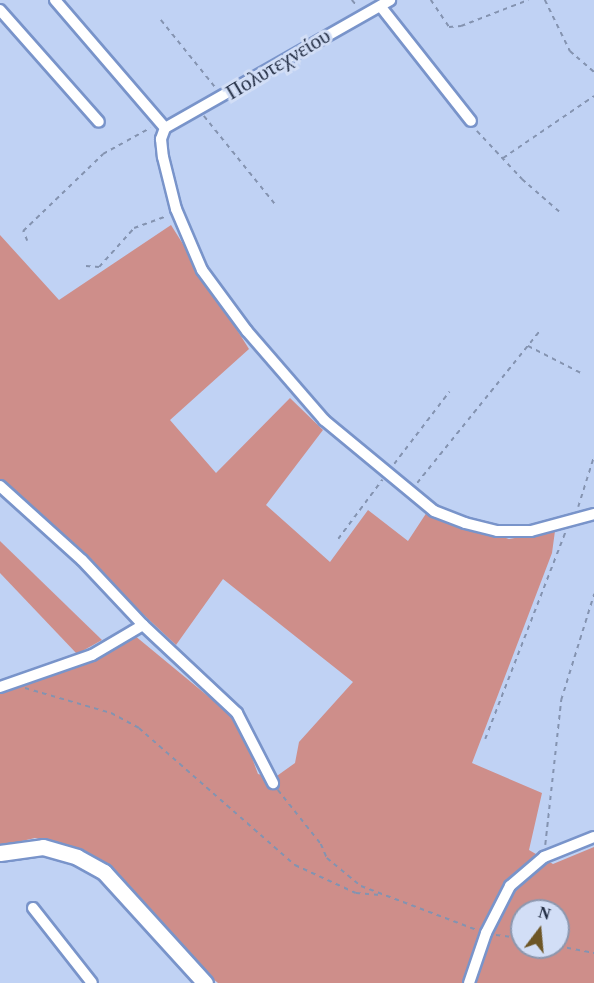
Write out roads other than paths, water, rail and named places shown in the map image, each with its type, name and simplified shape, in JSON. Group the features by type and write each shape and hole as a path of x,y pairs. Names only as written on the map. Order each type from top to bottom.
{"street":[{"path":"55,0 162,125 163,157 176,209 202,270 268,357 324,420 434,511 497,531 531,531 570,523 594,514"},
{"path":"385,4 471,121"},
{"name":"Πολυτεχνείου","path":"162,125 200,110 266,67 385,4"},
{"path":"0,10 99,122"},
{"path":"0,486 82,561 143,624 237,713 273,783"},
{"path":"4,685 92,655 143,624"},
{"path":"469,983 486,933 510,886 544,857 594,837"},
{"path":"0,853 43,847 77,857 104,872 205,983"},
{"path":"33,908 92,983"}]}
